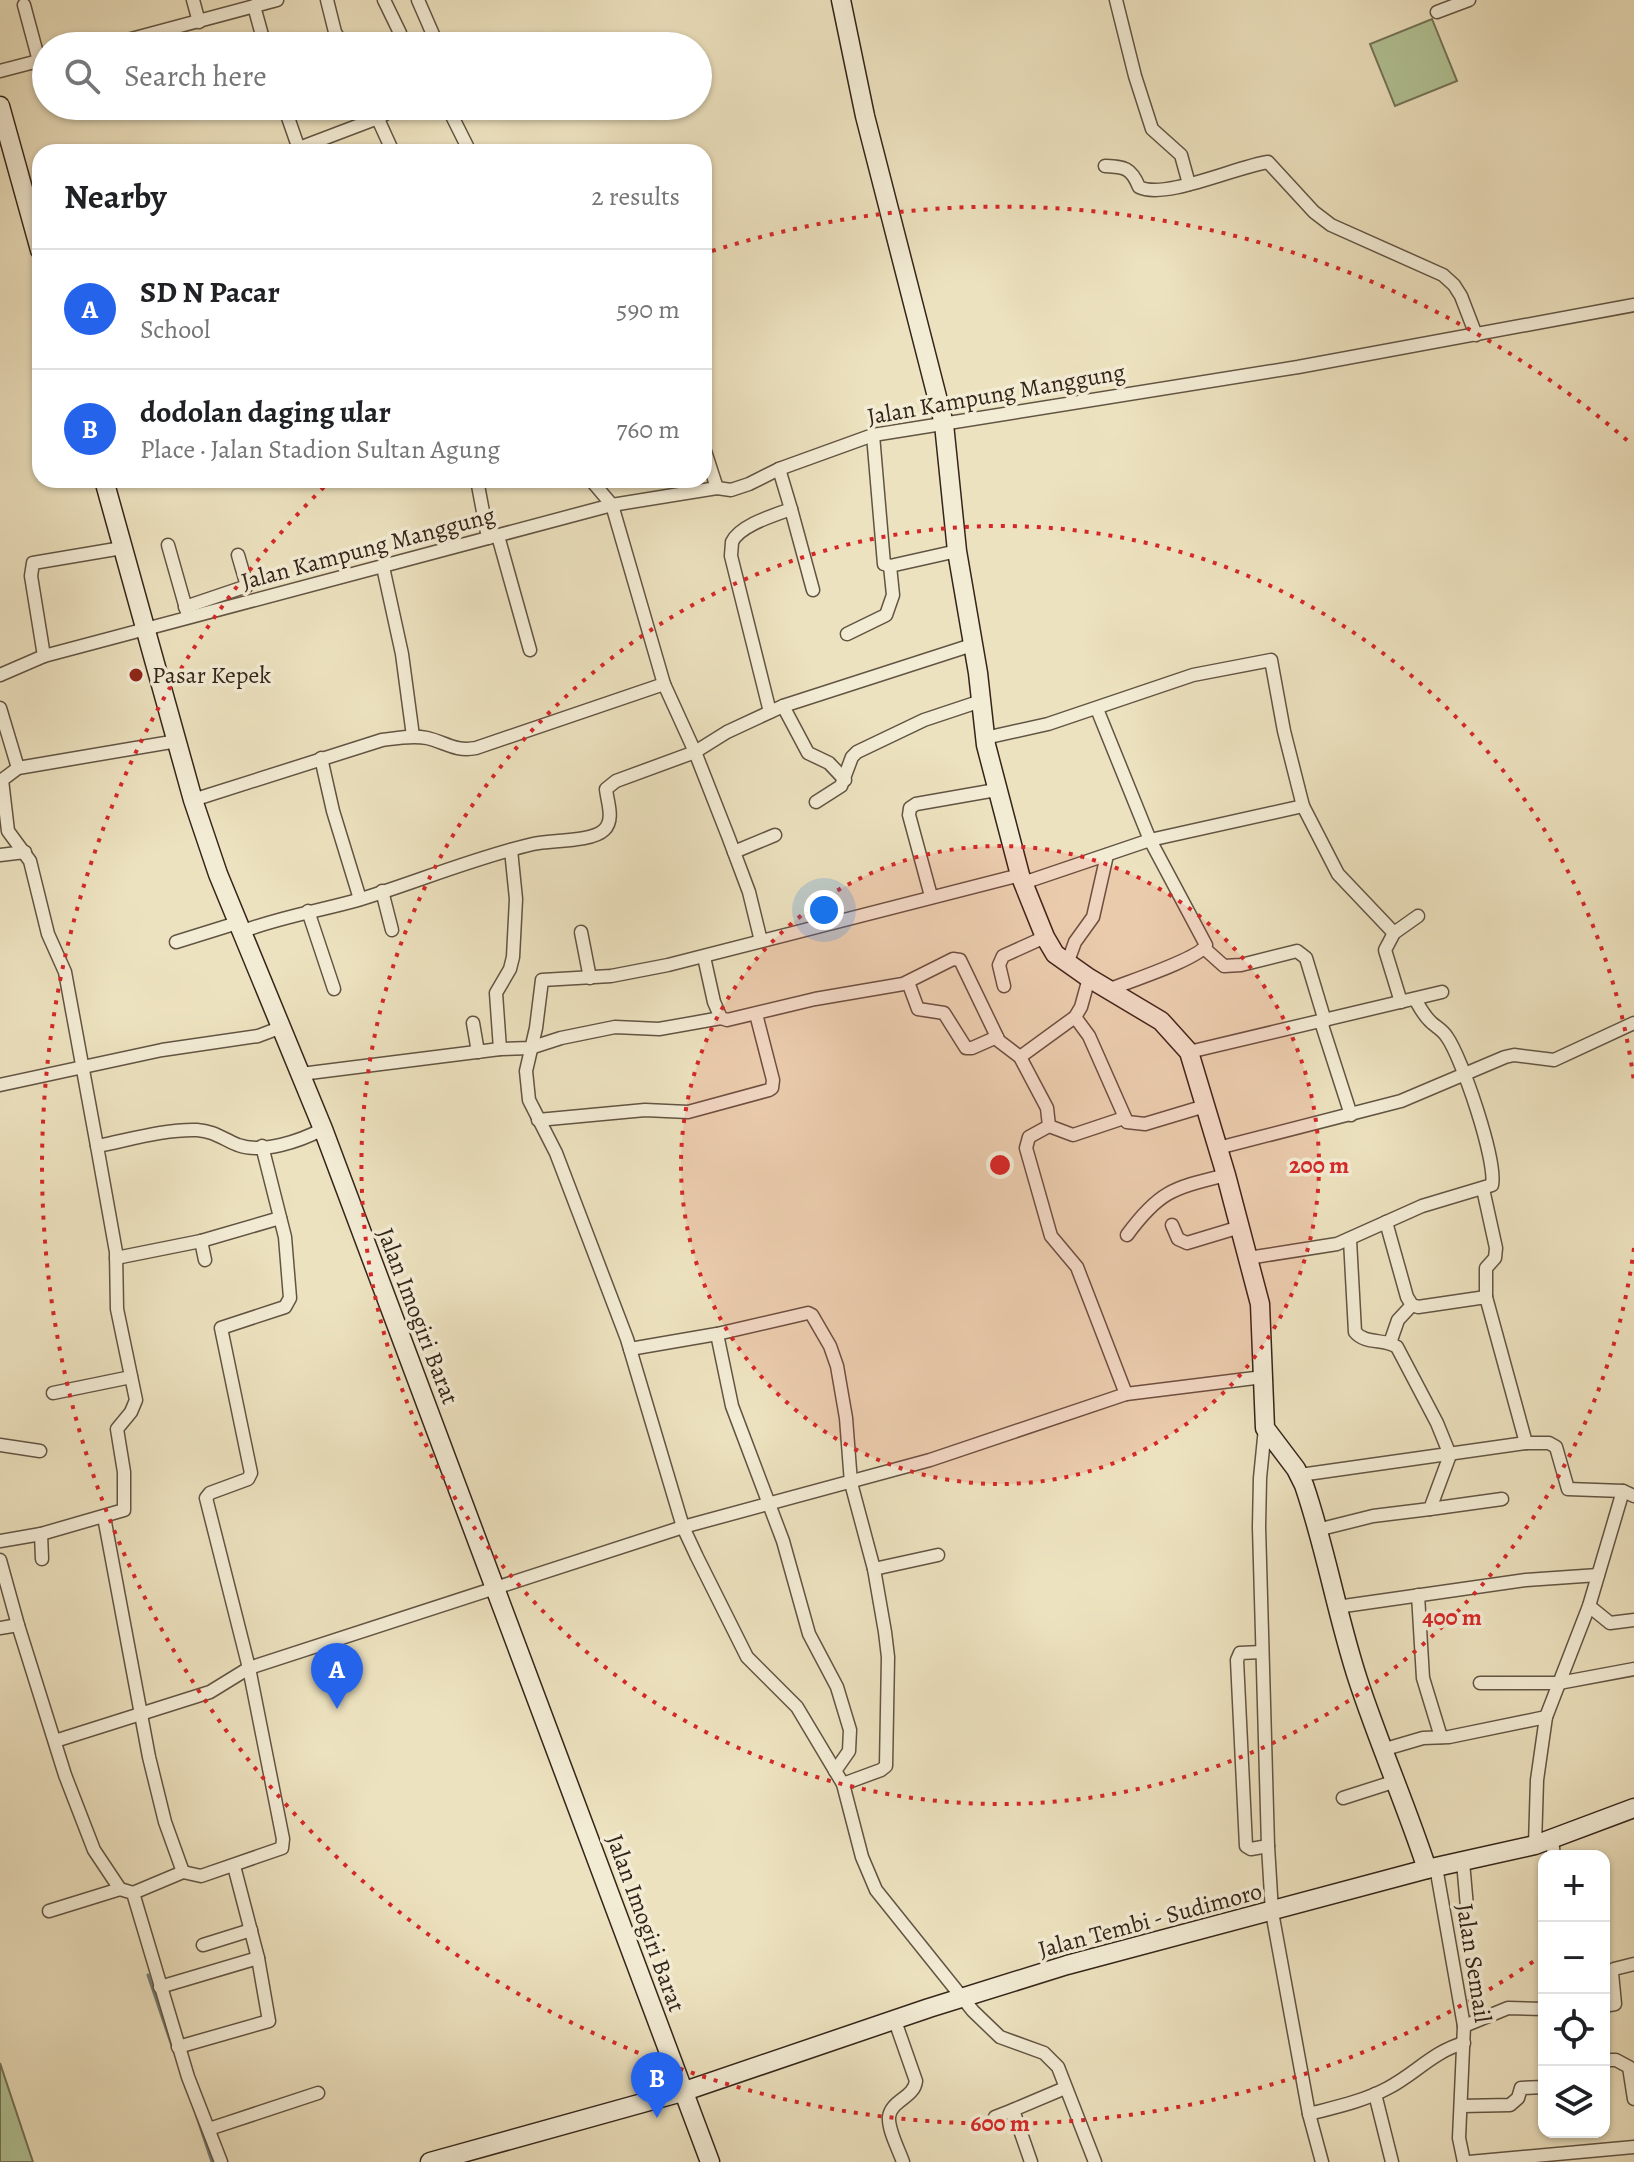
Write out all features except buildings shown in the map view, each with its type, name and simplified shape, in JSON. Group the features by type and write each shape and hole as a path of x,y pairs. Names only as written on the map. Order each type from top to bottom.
{"main road":[{"path":"841,0 865,116 944,424 957,551 985,738 996,790 1022,879 1055,954 1161,1021 1189,1052 1226,1175 1261,1315 1265,1428 1300,1475 1355,1672 1382,1750 1432,1868"},
{"path":"0,106 32,221"},
{"name":"Jalan Imogiri Barat","path":"106,488 193,800 239,928 278,1029 301,1074 319,1130 710,2162"},
{"name":"Jalan Tembi - Sudimoro","path":"430,2162 682,2092 1067,1965 1432,1868 1547,1847 1634,1808"}],"street":[{"path":"193,0 199,22"},
{"path":"160,32 277,0"},
{"path":"327,0 335,32"},
{"path":"384,0 400,32"},
{"path":"418,0 432,32"},
{"path":"1116,0 1151,126 1181,155 1189,184"},
{"path":"1437,12 1469,0"},
{"path":"24,5 32,33"},
{"path":"254,6 261,32"},
{"path":"0,71 32,63"},
{"path":"289,120 297,144"},
{"path":"311,144 359,120"},
{"path":"379,120 389,144"},
{"path":"454,120 466,144"},
{"path":"1105,166 1130,170 1143,189 1189,184 1268,162 1314,212 1331,225 1443,275 1454,285 1476,335"},
{"name":"Jalan Kampung Manggung","path":"0,675 44,656 145,630 187,613 253,602 612,505 717,488 731,490 873,435 1283,370 1634,305"},
{"path":"873,435 883,561 890,566 957,551"},
{"path":"779,469 813,590"},
{"path":"712,473 717,488"},
{"path":"479,488 530,650"},
{"path":"598,488 612,505 664,684 695,752 734,852 749,892 761,941"},
{"path":"770,712 731,556 732,543 760,520 791,509"},
{"path":"168,545 187,613 247,586"},
{"path":"44,656 31,576 33,563 122,548"},
{"path":"238,555 253,602"},
{"path":"847,634 886,615 893,595 890,566"},
{"path":"383,567 402,654 413,736"},
{"path":"176,942 360,899 511,850 597,834 604,831 610,819 608,786 622,778 695,752 727,732 783,706 972,645"},
{"path":"985,738 1048,724 1176,680 1271,660 1284,731 1303,806 1338,874 1394,933"},
{"path":"193,800 382,740 413,736 428,738 456,749 476,748 664,684"},
{"path":"816,802 835,791 845,780 857,752 924,720 981,701"},
{"path":"783,706 808,753 823,759 845,780"},
{"path":"0,708 18,768"},
{"path":"1097,709 1150,840 1203,938 1205,949 1224,966 1241,965 1297,951 1306,958 1351,1115"},
{"path":"0,1541 41,1534 124,1510 124,1472 117,1429 135,1406 117,1309 116,1258 65,972 50,942 30,861 8,831 2,780 18,768 177,741"},
{"path":"321,758 333,811 360,899"},
{"path":"931,896 909,815 910,808 916,804 996,790"},
{"path":"1095,2162 1058,2067 1052,2059 1044,2053 1000,2037 963,1997 871,1882 843,1784 797,1707 744,1652 683,1527 630,1349 560,1164 527,1091 526,1071 536,1028 542,980 590,978 704,957 931,896 1022,879 1150,840 1303,806"},
{"path":"734,852 775,835"},
{"path":"500,1049 496,993 510,969 513,957 516,899 511,850"},
{"path":"0,855 25,852"},
{"path":"1067,964 1075,942 1093,917 1107,855"},
{"path":"382,891 392,930"},
{"path":"308,911 334,989"},
{"path":"1401,1002 1385,950 1394,933 1418,916"},
{"path":"581,932 590,978"},
{"path":"1004,986 999,965 1003,956 1045,937"},
{"path":"1108,990 1205,949"},
{"path":"704,957 714,1002 721,1018"},
{"path":"301,1074 530,1048 599,1029 625,1026 659,1029 721,1018 731,1020 815,999 908,982 958,959 1002,1045 1020,1057 1047,1108 1049,1126"},
{"path":"1020,1057 1075,1017 1089,978"},
{"path":"908,982 918,1009 944,1013 966,1048 976,1047 997,1037"},
{"path":"1189,1052 1442,992"},
{"path":"1248,1258 1350,1240 1433,1202 1492,1185 1492,1172 1479,1118 1448,1038 1428,1019 1415,999"},
{"path":"538,1120 645,1110 688,1112 769,1090 773,1080 756,1014"},
{"path":"1075,1017 1089,1036 1124,1118 1132,1124 1145,1124 1205,1106"},
{"path":"473,1023 478,1052"},
{"path":"1218,1148 1401,1101 1462,1073 1510,1056 1554,1060 1634,1023"},
{"path":"0,1085 162,1050 258,1036 278,1029"},
{"path":"1124,1118 1073,1135 1049,1126 1029,1137 1025,1144 1051,1236 1077,1267 1126,1394"},
{"path":"97,1146 199,1130 224,1136 241,1146 262,1146 294,1141 319,1130"},
{"path":"49,1911 127,1891 183,1872 201,1876 282,1848 283,1839 249,1668 206,1498 210,1493 250,1476 221,1328 285,1307 289,1302 288,1252 262,1146"},
{"path":"1127,1235 1143,1213 1166,1193 1226,1175"},
{"path":"1483,1189 1496,1248 1495,1258 1486,1268 1486,1297 1526,1443"},
{"path":"116,1258 201,1241 280,1218"},
{"path":"1386,1222 1412,1305 1423,1307 1486,1297"},
{"path":"1172,1225 1176,1236 1185,1243 1240,1227"},
{"path":"1350,1240 1355,1332 1363,1339 1390,1343 1403,1356 1450,1455 1430,1509"},
{"path":"201,1241 205,1260"},
{"path":"1390,1343 1398,1320 1412,1305"},
{"path":"630,1349 811,1314 830,1346 837,1366 846,1418 851,1483 874,1569 888,1657 886,1763 881,1770 843,1784"},
{"path":"717,1334 732,1406 770,1505 809,1634 837,1687 850,1730 849,1751 835,1771"},
{"path":"53,1393 131,1377"},
{"path":"55,1741 210,1692 249,1668 683,1527 930,1460 1126,1394 1263,1377"},
{"path":"1265,1428 1259,1498 1272,1912 1309,2114 1322,2162"},
{"path":"1300,1475 1526,1443 1549,1443 1556,1447 1568,1489 1628,1493 1546,1717 1537,1780 1547,1847"},
{"path":"0,1445 40,1451"},
{"path":"1317,1530 1373,1516 1502,1499"},
{"path":"104,1517 158,1797 183,1872"},
{"path":"41,1534 42,1559"},
{"path":"874,1569 938,1555"},
{"path":"0,1560 55,1741 94,1850 127,1891 178,2047 221,2162"},
{"path":"1337,1607 1526,1580 1598,1575"},
{"path":"1418,1595 1424,1684 1441,1737"},
{"path":"1589,1606 1610,1623 1634,1620"},
{"path":"0,1628 18,1625"},
{"path":"1262,1652 1240,1653 1237,1660 1246,1846 1249,1849 1268,1846"},
{"path":"1480,1683 1559,1683 1634,1669"},
{"path":"1382,1750 1423,1738 1546,1717"},
{"path":"1343,1798 1396,1781"},
{"path":"1463,1862 1467,1907"},
{"path":"178,2047 269,2021 258,1958 234,1866"},
{"name":"Jalan Semail","path":"1432,1868 1464,2026 1459,2138 1466,2162"},
{"path":"203,1945 251,1930"},
{"path":"160,1987 258,1958"},
{"path":"1610,2005 1615,2004 1614,1969 1634,1964"},
{"path":"1464,2026 1508,2008 1538,2009"},
{"path":"895,2021 916,2081 911,2093 894,2107 889,2117 903,2162"},
{"path":"1309,2114 1375,2094 1392,2086 1439,2052 1464,2043"},
{"path":"1610,2060 1629,2067 1634,2099"},
{"path":"1461,2106 1510,2105 1518,2098 1521,2088 1538,2087"},
{"path":"995,2117 1065,2088"},
{"path":"209,2129 318,2093"},
{"path":"1375,2094 1392,2162"},
{"path":"1013,2110 1031,2162"},
{"path":"1466,2162 1594,2157 1634,2147"}],"green space":[{"path":"1432,19 1457,81 1395,106 1370,44"},
{"path":"0,2063 33,2162 0,2162"}],"waterway":[{"path":"148,1975 173,2049"},
{"path":"193,2105 212,2162"}],"place":[{"name":"Pasar Kepek","path":"136,675"},
{"name":"SD N Pacar","path":"337,1709"},
{"name":"dodolan daging ular","path":"657,2118"}]}
